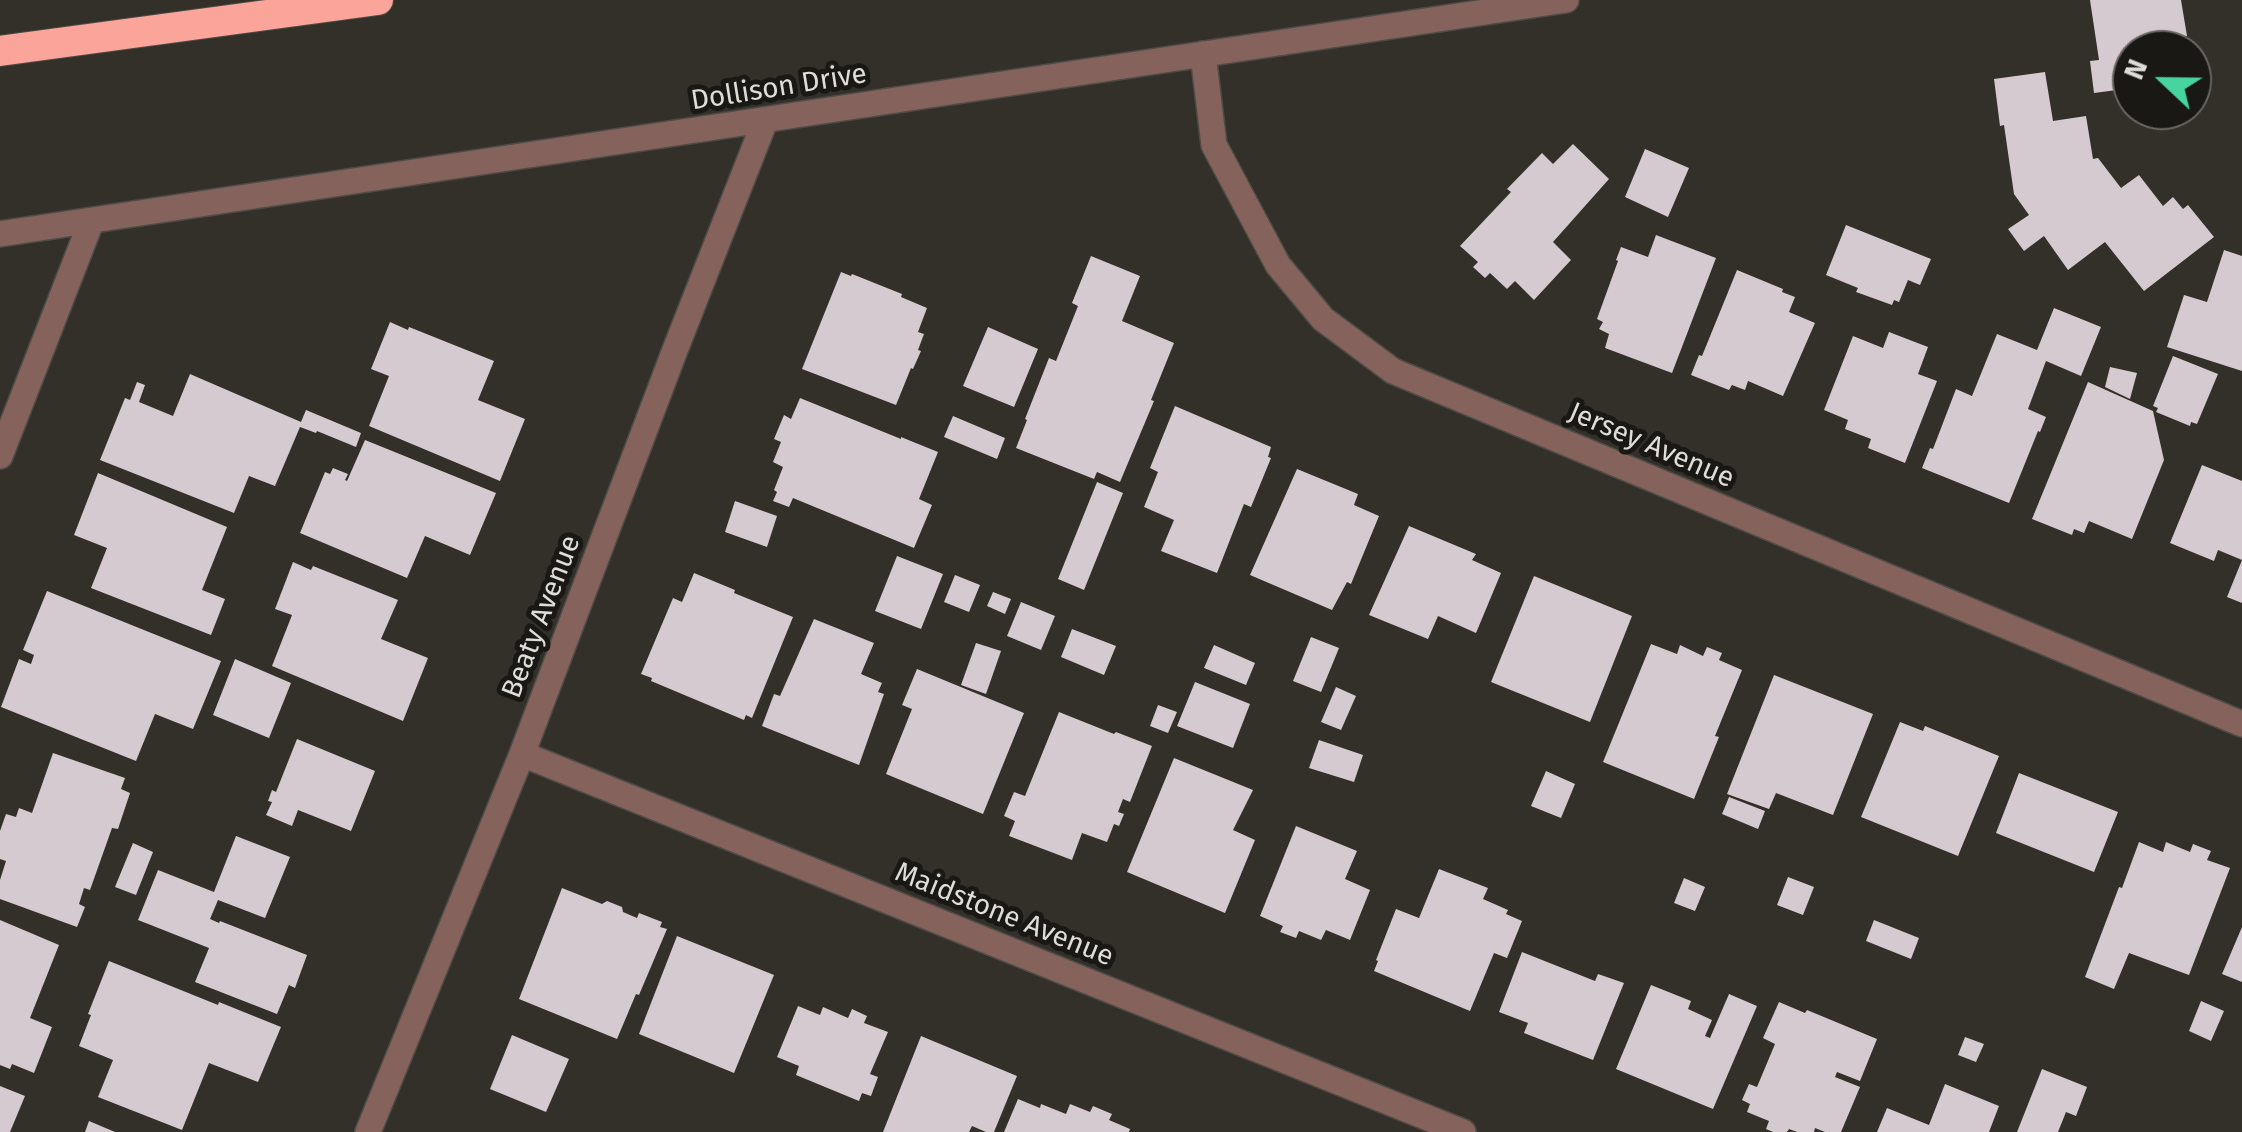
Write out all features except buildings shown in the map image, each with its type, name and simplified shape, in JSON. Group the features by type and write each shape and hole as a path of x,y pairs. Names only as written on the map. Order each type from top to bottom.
{"highway":[{"path":"0,51 378,0"}],"street":[{"name":"Dollison Drive","path":"0,234 1566,0"},
{"name":"Jersey Avenue","path":"1203,54 1214,145 1278,264 1323,319 1393,371 2242,724"},
{"name":"Beaty Avenue","path":"368,1132 522,754 765,121"},
{"path":"0,456 92,222"},
{"name":"Maidstone Avenue","path":"522,754 1463,1132"}]}
